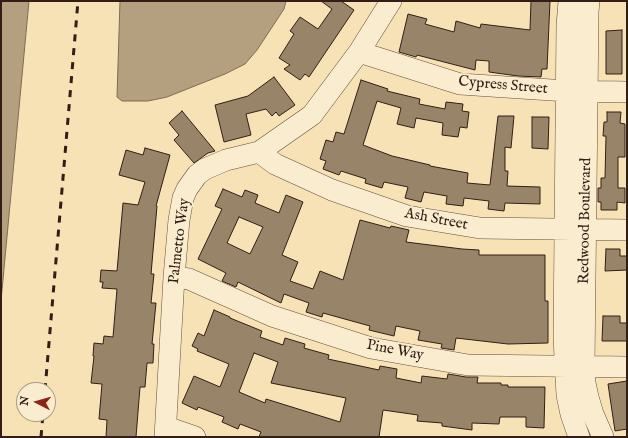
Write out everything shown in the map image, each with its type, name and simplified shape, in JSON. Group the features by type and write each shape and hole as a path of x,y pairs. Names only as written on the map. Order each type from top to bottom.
{"street":[{"name":"Palmetto Way","path":"166,432 174,277 181,207 191,181 197,175 215,164 259,152 312,115 359,52 391,1"},
{"name":"Redwood Boulevard","path":"569,1 567,26 578,91"},
{"name":"Redwood Boulevard","path":"580,437 571,414 567,395 575,366 578,91 589,1"},
{"name":"Cypress Street","path":"359,52 460,84 578,91 627,92"},
{"name":"Ash Street","path":"259,152 275,164 332,190 407,216 480,228 627,230"},
{"name":"Pine Way","path":"174,277 189,279 272,316 371,348 468,365 627,366"},
{"name":"Redwood Boulevard","path":"575,366 585,383 593,414 603,437"},
{"path":"166,432 196,437"}],"shaded area":[{"path":"1,1 29,1 1,301"},
{"path":"120,1 286,1 284,9 257,50 245,64 225,74 167,97 148,101 122,101 117,97"}],"building":[{"path":"321,1 341,1 354,10 309,77 305,74 300,80 284,69 290,65 279,58 294,34 290,31 300,17 318,29 332,9"},
{"path":"531,1 550,1 547,69 542,69 541,77 518,76 489,72 489,61 476,60 475,70 417,55 416,57 399,52 408,14 427,19 425,24 454,32 456,21 480,28 481,24 530,30"},
{"path":"622,30 622,74 606,74 606,31"},
{"path":"274,77 295,105 279,116 276,112 272,116 266,109 246,114 251,135 224,142 215,105 248,96"},
{"path":"361,80 388,89 387,91 420,99 419,104 445,109 446,102 463,104 462,111 469,112 467,128 460,127 458,137 442,135 443,123 416,118 414,128 397,124 401,108 377,101 363,145 392,156 430,166 468,173 467,183 490,185 498,116 514,116 511,148 505,147 505,171 508,171 507,186 540,187 540,204 505,203 504,211 488,209 489,201 464,198 463,206 446,204 447,196 424,192 421,202 405,198 408,187 384,182 382,188 365,183 366,179 341,171 339,175 323,169 326,161 320,159 326,140 333,142 336,132 344,134"},
{"path":"182,111 215,151 208,153 194,163 174,140 179,135 169,123"},
{"path":"607,112 621,112 620,123 625,124 625,157 618,157 618,188 625,188 625,203 617,202 617,210 601,210 601,202 598,202 598,188 601,188 601,178 605,178 606,136 603,136 604,122 607,122"},
{"path":"532,117 549,117 548,149 532,148"},
{"path":"145,148 170,155 156,206 151,274 154,274 151,303 156,303 152,344 154,344 153,363 147,363 145,387 140,387 136,437 106,437 107,420 99,419 102,384 91,383 93,356 94,343 103,344 104,336 113,337 117,289 102,288 103,282 100,282 101,270 117,271 123,203 138,205 145,182 119,175 126,150 143,155"},
{"path":"223,189 242,197 245,190 258,195 255,203 279,213 286,195 303,202 282,255 298,262 290,281 313,289 320,271 343,280 360,220 390,228 391,226 409,230 406,242 479,250 479,255 545,255 545,301 548,301 548,343 508,344 456,338 454,350 441,348 442,344 418,340 420,331 396,326 394,336 369,330 370,326 323,313 322,317 306,312 309,303 284,294 281,303 238,282 236,287 222,281 226,273 198,259 222,209 215,206","holes":["239,217 263,227 250,254 227,243"]},
{"path":"606,249 620,249 620,256 627,256 627,270 605,271"},
{"path":"214,310 262,331 260,337 283,345 285,338 305,344 304,348 329,355 328,359 379,370 380,366 397,369 396,378 421,383 422,376 447,379 448,374 478,377 477,383 501,383 501,385 508,385 508,387 545,387 544,428 526,427 526,417 500,417 499,424 472,423 472,430 442,426 442,423 417,421 418,415 383,410 379,437 259,437 261,432 240,424 238,429 222,422 224,417 198,407 197,410 182,403 194,376 220,387 229,364 197,351 198,349 192,346 198,333 204,336","holes":["254,353 278,362 271,383 346,398 340,422 266,399 265,403 239,392"]},
{"path":"603,316 620,316 620,323 627,323 627,341 602,341"},
{"path":"627,381 627,429 615,431 608,384"}],"railway":[{"path":"46,382 78,1"},
{"path":"41,437 42,422"}]}
